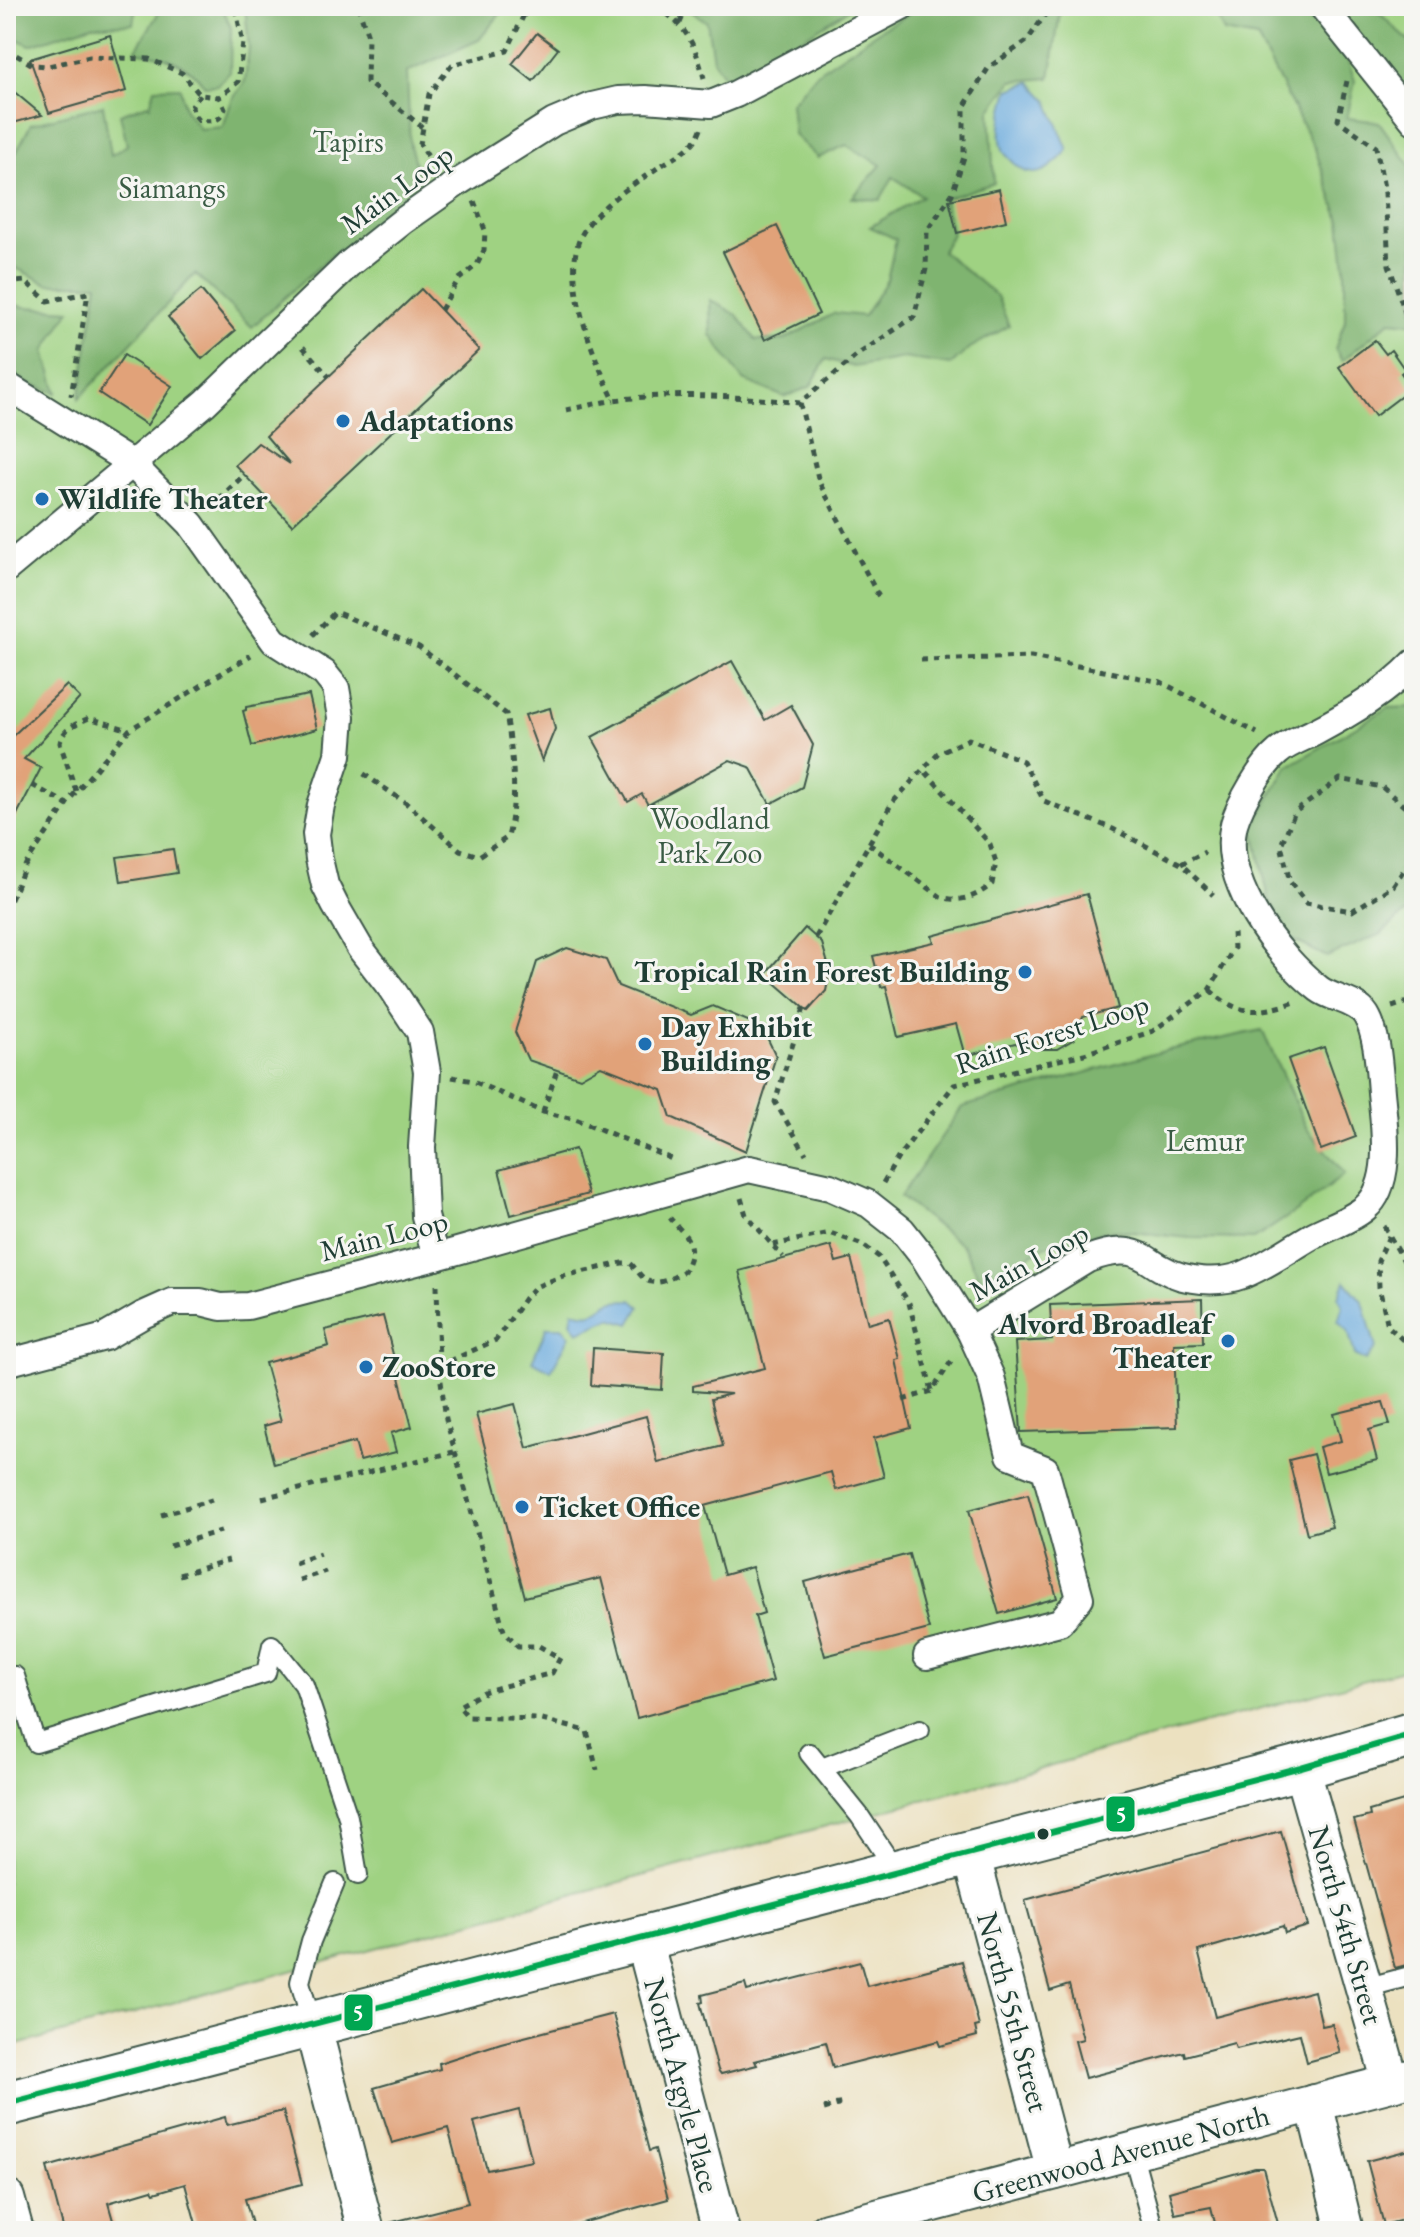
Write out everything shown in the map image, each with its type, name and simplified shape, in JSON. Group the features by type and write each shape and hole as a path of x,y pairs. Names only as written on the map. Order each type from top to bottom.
{"street":[{"name":"Main Loop","path":"6,569 205,403 349,264 457,183 554,122 592,106 618,100 711,104 736,94 902,6"},
{"path":"1322,6 1414,121"},
{"path":"6,385 131,463 191,524 284,647 324,673 336,688 341,717 338,755 321,805 316,834 325,885 360,948 420,1032 427,1072 422,1182 425,1216 436,1257"},
{"path":"1372,1200 1383,1169 1386,1144 1374,1045 1365,1014 1344,1000 1322,991 1292,966 1264,932 1251,909 1235,863 1232,840 1238,812 1273,757 1284,747 1386,690 1414,663"},
{"name":"Main Loop","path":"6,1363 105,1337 172,1302 201,1302 221,1307 248,1306 749,1169 830,1187 869,1204 902,1230 915,1245 970,1331 1088,1259 1103,1254 1130,1252 1181,1277 1223,1280 1259,1268 1358,1213 1372,1200"},
{"path":"927,1656 1060,1622 1080,1598 1045,1469 1010,1455 991,1377 970,1331"},
{"path":"16,2102 644,1940 1301,1767 1414,1734"},
{"name":"North 54th Street","path":"1301,1767 1365,1988 1402,2080"},
{"name":"North 55th Street","path":"971,1853 1055,2171"},
{"name":"North Argyle Place","path":"644,1940 721,2231"},
{"path":"312,2024 366,2231"},
{"name":"Greenwood Avenue North","path":"827,2231 948,2216 1055,2171 1402,2080"},
{"path":"1314,2103 1345,2231"},
{"path":"6,2198 15,2231"}],"lane":[{"path":"6,1677 15,1676 36,1743 266,1673 272,1645 304,1685 348,1817 358,1875"},
{"path":"822,1768 920,1730"},
{"path":"809,1753 859,1815 897,1872"},
{"path":"312,2024 300,1982 311,1941 335,1883"},
{"path":"1365,1988 1414,1975"},
{"path":"1132,2151 1154,2231"}],"path":[{"path":"6,49 33,65 48,66 90,57 149,59 182,73 200,95 219,97 238,82 243,43 235,6"},
{"path":"358,6 368,36 367,82 422,127"},
{"path":"441,310 458,280 481,259 486,241 475,202 457,183 436,168 420,144 429,94 452,65 507,51 528,6"},
{"path":"559,6 586,16 608,6"},
{"path":"614,400 591,348 582,318 575,257 578,245 588,224 608,205 691,147 698,138 711,104 697,52 680,23 657,6"},
{"path":"680,23 687,6"},
{"path":"566,410 654,395 739,396 800,403 860,353 914,317 926,269 927,231 952,194 964,157 964,107 989,67 1027,41 1051,6"},
{"path":"1347,36 1347,89 1338,120 1376,147 1385,193 1389,265 1406,315"},
{"path":"200,95 192,106 193,113 199,120 214,122 223,116 225,109 219,97"},
{"path":"6,283 25,281 47,301 88,293 67,421"},
{"path":"285,327 329,377"},
{"path":"800,403 819,482 879,597"},
{"path":"191,524 244,475"},
{"path":"6,911 26,864 76,792 129,730 284,647 335,612 419,647 506,714 514,760 512,820 508,837 479,856 460,850 406,803 338,755"},
{"path":"921,660 1031,657 1161,682 1284,747"},
{"path":"76,792 60,743 62,735 71,726 89,718 129,730"},
{"path":"816,937 892,803 938,753 969,739 1023,761 1044,801 1113,829 1181,864 1221,902"},
{"path":"869,844 941,897 952,901 977,896 992,884 996,862 990,844 923,769"},
{"path":"1414,815 1382,787 1340,779 1295,812 1281,845 1289,885 1306,903 1352,911 1393,886 1414,855"},
{"path":"32,785 67,804"},
{"name":"Rain Forest Loop","path":"869,1204 899,1156 954,1085 1084,1054 1153,1031 1209,990 1234,948 1232,924"},
{"path":"1209,990 1227,1006 1268,1012 1322,991"},
{"path":"804,1008 775,1102 797,1143 830,1187"},
{"path":"543,1112 557,1070"},
{"path":"427,1072 473,1081 543,1112 578,1120 644,1150 721,1177"},
{"path":"439,1366 496,1340 525,1298 546,1281 622,1263 630,1263 647,1281 672,1278 684,1271 691,1246 684,1232 670,1220 663,1193"},
{"path":"741,1199 746,1215 783,1257"},
{"path":"1372,1200 1404,1261 1414,1288"},
{"path":"773,1245 830,1233 863,1245 879,1257 909,1303 932,1391"},
{"path":"1389,1236 1378,1261 1379,1287 1388,1326 1406,1343 1414,1341"},
{"path":"436,1257 439,1366 446,1419 504,1631 518,1646 539,1646 560,1658 552,1673 486,1691 459,1706 468,1717 538,1719 587,1731 597,1770"},
{"path":"903,1400 932,1391 970,1331"},
{"path":"262,1498 454,1452"},
{"path":"161,1515 212,1500"},
{"path":"170,1546 221,1531"},
{"path":"295,1563 320,1554"},
{"path":"179,1575 229,1560"},
{"path":"299,1580 326,1571"},
{"path":"824,2109 838,2105 837,2100"}],"green space":[{"name":"Woodland Park Zoo","path":"6,6 1414,6 1414,1667 6,2048"},
{"path":"6,6 136,6 133,24 92,25 30,45 6,34"},
{"path":"163,6 222,6 231,28 230,72 217,85 205,86 174,61 135,51"},
{"path":"245,6 511,6 500,14 479,40 407,72 410,146 426,199 332,255 252,327 195,274 79,399 98,284 48,284 6,263 6,161 13,158 31,124 103,105 111,155 127,145 120,114 148,104 150,106 155,88 180,87 185,110 200,129 223,127 232,100 245,81 249,48"},
{"path":"684,6 854,6 729,84 713,60 707,22"},
{"path":"923,6 1061,6 1050,78 1012,81 990,111 994,183 944,199 952,234 942,251 997,296 1009,326 970,348 951,365 903,358 854,367 826,359 810,387 784,397 743,380 711,335 710,300 737,315 756,340 784,340 835,313 864,316 887,280 896,239 870,227 922,196 893,177 880,200 852,198 881,165 846,145 818,158 794,135 791,103 817,73 883,28"},
{"path":"1220,6 1298,6 1311,21 1341,42 1355,81 1347,118 1379,122 1414,171 1414,323 1390,321 1342,361 1335,349 1345,321 1345,267 1340,220 1315,149 1257,38 1224,32 1214,11"},
{"path":"1335,6 1372,6 1414,46 1414,100"},
{"path":"6,303 70,310 45,351 57,393 27,383 6,368"},
{"path":"1414,707 1414,905 1381,934 1327,957 1291,939 1269,899 1253,827 1287,767 1388,708"},
{"name":"Lemur","path":"1262,1030 1307,1129 1345,1174 1254,1239 1190,1238 1113,1230 1046,1246 982,1282 963,1246 900,1197 962,1107 1164,1051"}],"water":[{"path":"1031,82 1048,101 1068,150 1048,168 1034,173 1019,168 1006,155 1001,137 1009,90"},
{"path":"1345,1281 1363,1302 1376,1348 1366,1361 1355,1355 1348,1331 1338,1321 1343,1306 1339,1297"},
{"path":"632,1300 640,1307 630,1324 611,1318 578,1332 571,1322 573,1311 590,1313 611,1302"},
{"path":"547,1327 562,1327 570,1336 551,1371 532,1361"}],"building":[{"path":"537,33 558,49 533,81 512,64"},
{"path":"110,35 126,91 49,113 30,59"},
{"path":"6,85 42,115 6,125"},
{"path":"999,189 1006,221 957,233 949,200"},
{"path":"777,226 819,314 765,340 723,252"},
{"name":"Adaptations","path":"421,289 479,350 292,525 235,465 258,443 290,464 266,436"},
{"path":"201,290 235,331 202,359 168,317"},
{"path":"1375,340 1386,354 1391,350 1405,370 1401,373 1412,388 1375,416 1339,367"},
{"path":"124,355 172,386 147,425 99,393"},
{"path":"732,661 765,720 791,705 813,745 802,787 770,804 750,767 730,760 648,805 642,794 628,802 592,737"},
{"path":"67,685 80,698 24,759 41,768 6,836 6,742"},
{"path":"309,695 317,729 252,746 243,711 246,707"},
{"path":"550,708 555,729 542,761 525,715"},
{"path":"173,849 177,873 121,882 117,857"},
{"name":"Tropical Rain Forest Building","path":"1087,894 1118,1008 1083,1017 1074,1039 1057,1049 1036,1049 1015,1043 965,1056 956,1024 898,1037 886,986 881,987 873,956 934,942 932,936"},
{"path":"805,928 822,943 830,971 826,991 808,1011 765,974"},
{"name":"Day Exhibit Building","path":"567,948 606,960 618,986 691,1015 713,1006 762,1027 776,1056 746,1151 671,1117 662,1090 601,1066 580,1078 528,1060 515,1032 537,962"},
{"path":"1324,1047 1356,1137 1321,1150 1288,1059"},
{"path":"575,1149 588,1194 511,1215 499,1170"},
{"path":"831,1246 836,1262 851,1258 868,1324 889,1318 900,1359 896,1360 911,1428 874,1438 884,1477 836,1490 831,1472 705,1506 724,1575 752,1567 764,1613 755,1616 773,1681 637,1718 601,1578 525,1597 476,1414 515,1404 527,1448 646,1416 658,1463 723,1446 711,1399 731,1394 693,1391 693,1386 765,1368 739,1271"},
{"path":"1202,1299 1203,1343 1174,1344 1177,1427 1021,1432 1015,1342 1052,1340 1050,1305"},
{"path":"383,1316 412,1427 391,1433 396,1452 360,1461 355,1442 274,1464 264,1426 281,1421 265,1363 329,1346 325,1330"},
{"path":"593,1348 664,1353 662,1390 591,1385"},
{"path":"1383,1402 1390,1424 1369,1430 1377,1460 1326,1473 1319,1447 1341,1441 1334,1414"},
{"path":"1313,1454 1332,1527 1307,1534 1289,1460"},
{"path":"1028,1494 1057,1598 999,1614 969,1510"},
{"path":"909,1554 929,1629 825,1656 805,1582"},
{"path":"1414,1798 1414,1963 1395,1968 1354,1820 1370,1816 1369,1811"},
{"path":"1281,1831 1308,1926 1285,1933 1283,1926 1198,1951 1215,2017 1314,1991 1322,2026 1332,2024 1340,2053 1307,2062 1300,2034 1236,2049 1234,2043 1185,2056 1184,2052 1085,2078 1075,2041 1083,2039 1069,1985 1050,1991 1025,1900"},
{"path":"962,1961 979,2026 975,2027 977,2036 940,2046 938,2041 833,2068 826,2042 755,2061 757,2065 721,2074 718,2070 700,2003 703,2002 702,1995 745,1984 747,1991 860,1962 867,1986"},
{"path":"613,2014 649,2151 655,2149 668,2199 553,2231 390,2231 389,2223 468,2203 448,2128 392,2143 374,2088 440,2069 439,2063 501,2043","holes":["519,2110 532,2161 487,2170 474,2122"]},
{"path":"283,2111 302,2184 245,2199 252,2224 221,2231 198,2231 185,2184 108,2203 116,2231 64,2231 47,2167 225,2117 227,2125"},
{"path":"1409,2150 1414,2168 1414,2217 1384,2225 1367,2161"},
{"path":"1263,2168 1280,2231 1217,2231 1211,2207 1175,2214 1169,2192"}],"transit line":[{"name":"5","path":"6,2104 1301,1767 1414,1734"}],"place":[{"name":"Adaptations","path":"343,421"},
{"name":"Wildlife Theater","path":"42,499"},
{"name":"Tropical Rain Forest Building","path":"1025,972"},
{"name":"Day Exhibit Building","path":"645,1044"},
{"name":"Alvord Broadleaf Theater","path":"1228,1341"},
{"name":"ZooStore","path":"366,1367"},
{"name":"Ticket Office","path":"522,1507"}],"park label":[{"name":"Tapirs","path":"348,142"},
{"name":"Siamangs","path":"172,188"}]}
